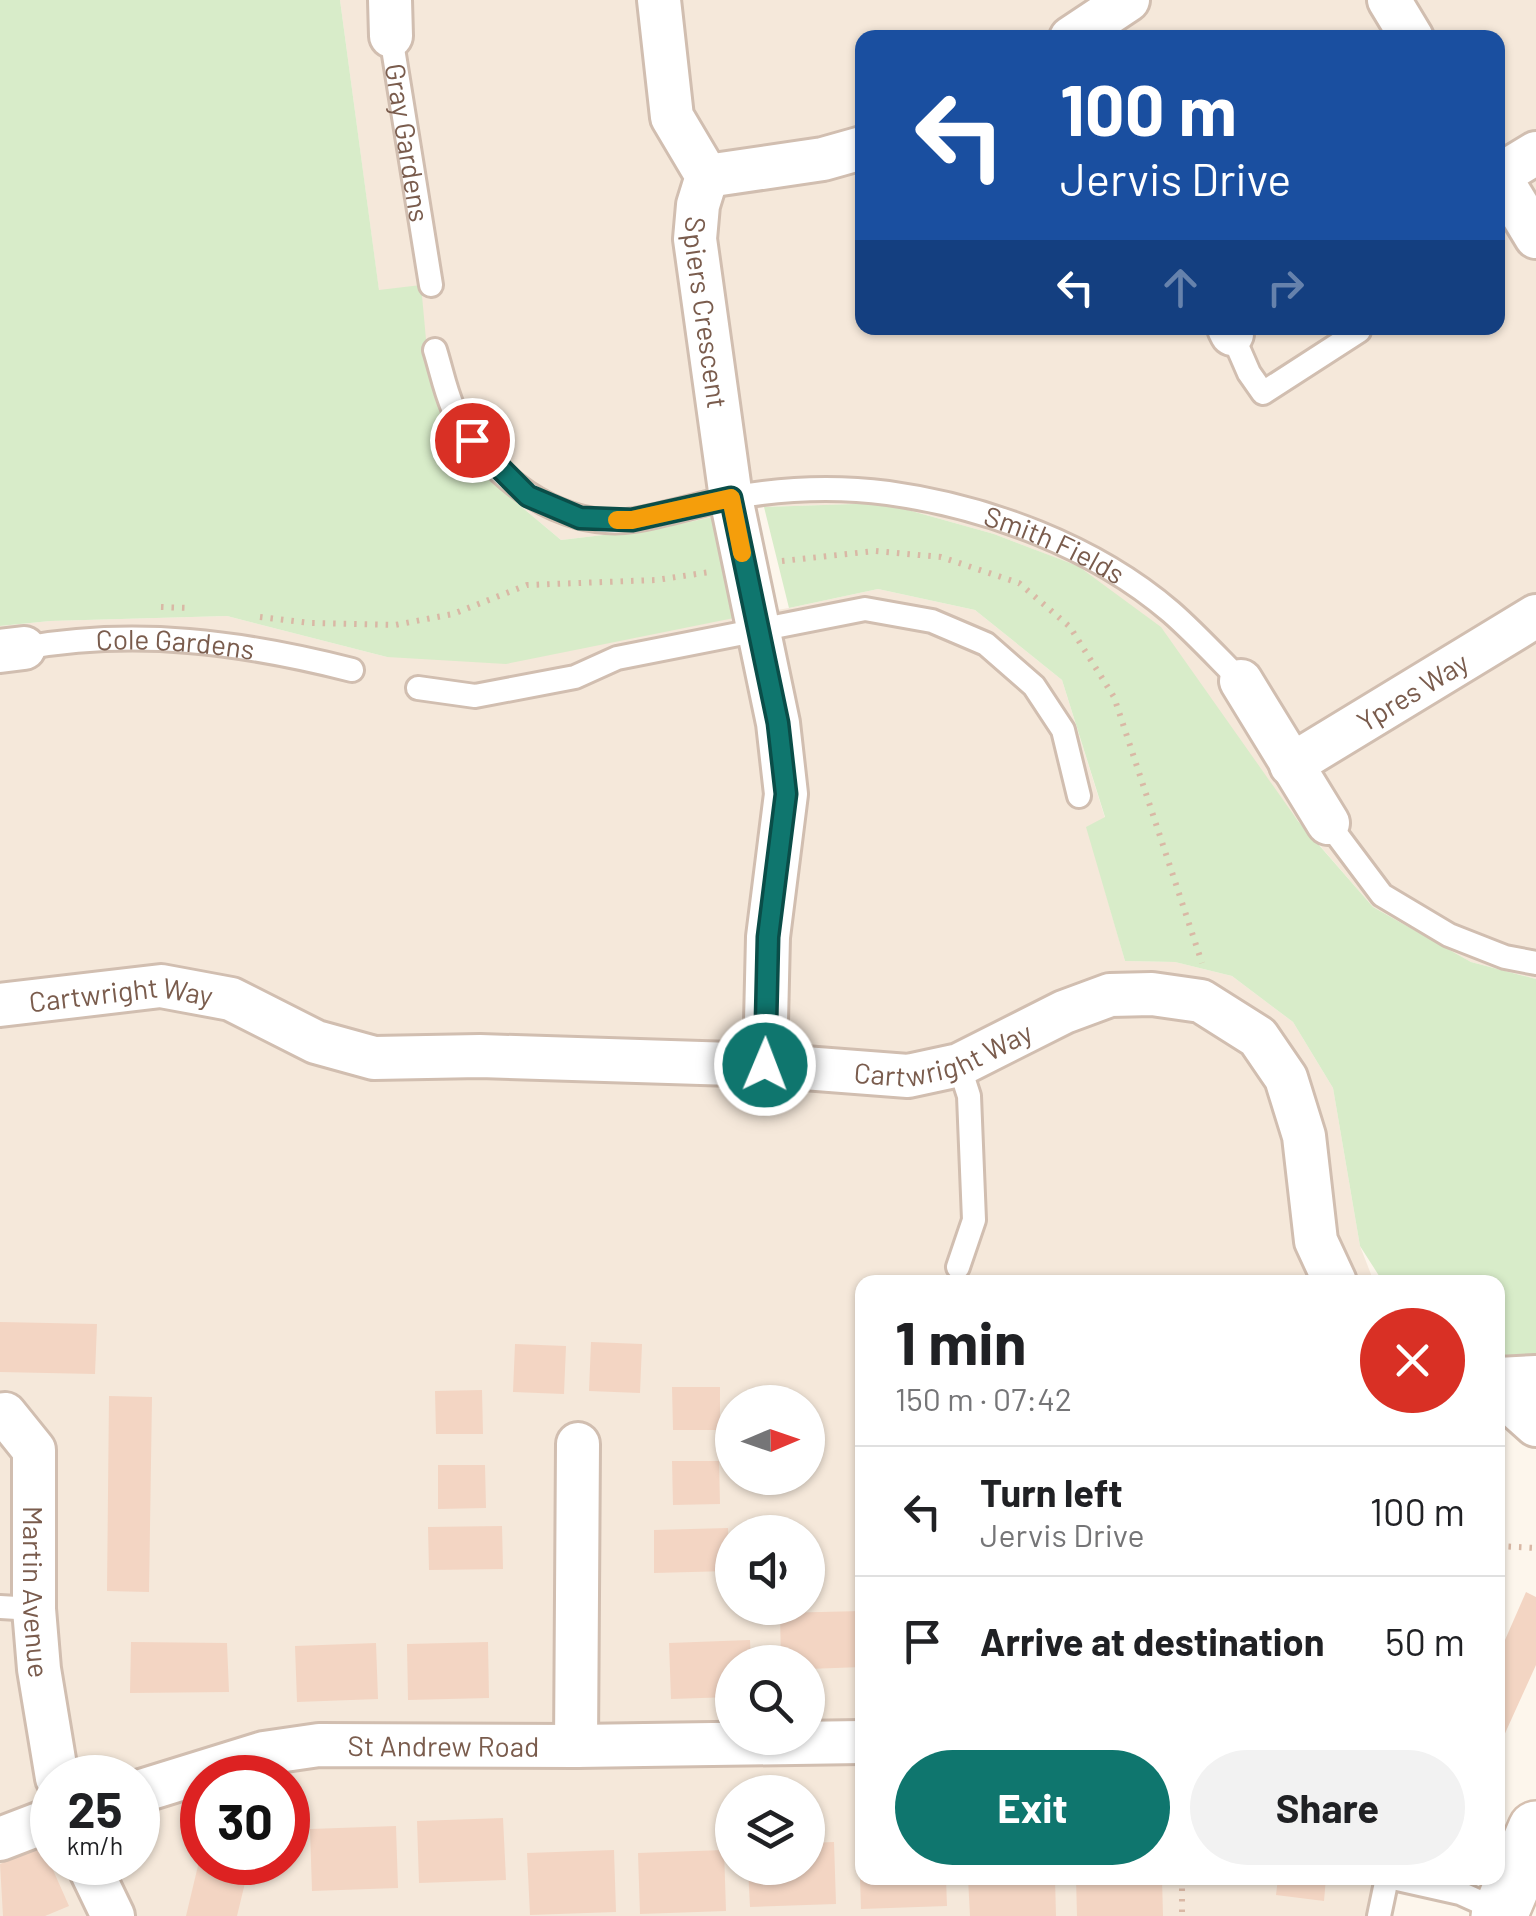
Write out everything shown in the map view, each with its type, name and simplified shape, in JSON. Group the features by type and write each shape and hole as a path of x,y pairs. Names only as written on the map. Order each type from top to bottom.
{"main road":[{"path":"1500,1914 1536,1829"}],"street":[{"name":"Spiers Crescent","path":"659,0 672,117 706,176 694,239 731,498 778,723 786,794 768,937 765,1065"},
{"path":"1083,30 1128,0"},
{"path":"1388,0 1407,30"},
{"path":"706,176 823,159 855,150"},
{"path":"1505,171 1536,153"},
{"path":"1505,186 1536,237"},
{"name":"Ypres Way","path":"1291,765 1536,616"},
{"name":"Smith Fields","path":"1241,681 1328,824"},
{"name":"Cartwright Way","path":"1,997 161,986 231,999 316,1042 374,1058 480,1056 765,1065 908,1076 959,1065 1064,1012 1110,995 1152,994 1201,1001 1258,1036 1286,1078 1304,1136 1316,1241 1332,1275"},
{"path":"1505,1379 1536,1377"},
{"path":"1505,1397 1536,1425"},
{"name":"Martin Avenue","path":"3,1414 34,1450 17,1608 42,1687 53,1755"},
{"name":"St Andrew Road","path":"576,1746 578,1444"},
{"name":"St Andrew Road","path":"160,1785 264,1754 319,1745 855,1742"},
{"path":"0,1839 30,1827"},
{"path":"98,1885 113,1916"}],"lane":[{"name":"Gray Gardens","path":"391,18 431,285"},
{"path":"1233,335 1249,372 1264,393 1354,335"},
{"name":"Smith Fields","path":"435,350 452,405 472,440 528,496 580,518 632,520 731,498 815,486 890,494 980,513 1070,546 1113,569 1170,612 1241,681"},
{"path":"418,688 475,696 575,677 617,658 865,609 932,620 986,644 1034,686 1063,730 1080,796"},
{"name":"Cole Gardens","path":"12,649 71,640 163,637 287,654 352,670"},
{"path":"1328,824 1382,894 1449,935 1506,957 1536,963"},
{"path":"958,1267 974,1220 970,1096 959,1065"},
{"path":"1380,1916 1388,1885"},
{"path":"1423,1885 1460,1893 1500,1914"}],"path":[{"path":"252,616 311,623 395,625 453,614 527,585 656,580 745,566"},
{"path":"156,607 194,609"},
{"path":"1505,1546 1536,1548"},
{"path":"1182,1885 1182,1916"}],"shaded area":[{"path":"340,0 1536,0 1536,979 1471,962 1373,907 1077,566 994,534 883,503 764,507 662,528 561,540 468,462 428,361 379,291"},
{"path":"878,589 975,610 1062,680 1105,818 1087,827 1125,961 1175,962 1232,976 1293,1022 1333,1088 1360,1246 1371,1275 855,1275 855,1885 1373,1885 1370,1916 0,1916 0,626 227,616 387,657 694,624"}],"green space":[{"path":"0,0 340,0 379,290 421,285 428,361 468,462 561,540 662,528 726,514 749,615 506,664 387,657 227,616 0,626"},
{"path":"883,503 994,534 1078,566 1161,627 1298,821 1373,907 1471,962 1536,979 1536,1357 1505,1358 1505,1275 1379,1275 1360,1246 1333,1088 1293,1022 1232,976 1175,962 1125,961 1086,827 1105,817 1062,680 975,610 878,589 789,608 764,507"}],"building":[{"path":"0,1322 97,1324 95,1374 0,1372"},
{"path":"591,1342 642,1344 640,1393 589,1391"},
{"path":"515,1344 566,1346 564,1394 513,1392"},
{"path":"672,1387 715,1387 715,1430 673,1430"},
{"path":"482,1390 483,1434 436,1434 435,1391"},
{"path":"109,1396 152,1397 149,1592 107,1591"},
{"path":"672,1461 715,1461 715,1495 720,1495 720,1504 673,1505"},
{"path":"438,1465 485,1465 486,1508 438,1509"},
{"path":"502,1526 503,1569 429,1570 428,1527"},
{"path":"715,1528 715,1571 654,1573 654,1530"},
{"path":"1526,1592 1536,1597 1536,1665 1505,1733 1505,1640"},
{"path":"855,1611 855,1667 825,1668 825,1645 781,1645 780,1625 825,1625 825,1612"},
{"path":"750,1640 750,1645 715,1645 715,1698 671,1699 669,1643"},
{"path":"131,1642 227,1643 229,1692 130,1693"},
{"path":"488,1642 489,1698 408,1700 407,1644"},
{"path":"376,1643 378,1699 297,1702 295,1646"},
{"path":"503,1818 506,1880 419,1883 417,1821"},
{"path":"396,1826 398,1888 312,1891 310,1829"},
{"path":"825,1842 834,1842 836,1904 750,1907 749,1885 825,1885"},
{"path":"30,1850 30,1885 60,1885 69,1906 45,1916 3,1916 0,1864"},
{"path":"614,1850 616,1912 530,1915 527,1853"},
{"path":"715,1850 715,1885 725,1885 726,1911 640,1914 638,1853"},
{"path":"193,1885 244,1885 237,1916 186,1916"},
{"path":"860,1885 946,1885 947,1906 861,1909"},
{"path":"968,1885 1055,1885 1056,1916 970,1916"},
{"path":"1076,1885 1162,1885 1163,1916 1077,1916"},
{"path":"1277,1885 1325,1885 1324,1901 1276,1895"}],"slow traffic":[{"path":"617,520 731,498 742,553"}],"route":[{"path":"472,440 528,496 580,518 632,520 731,498 778,723 786,794 768,937 765,1065"}]}
